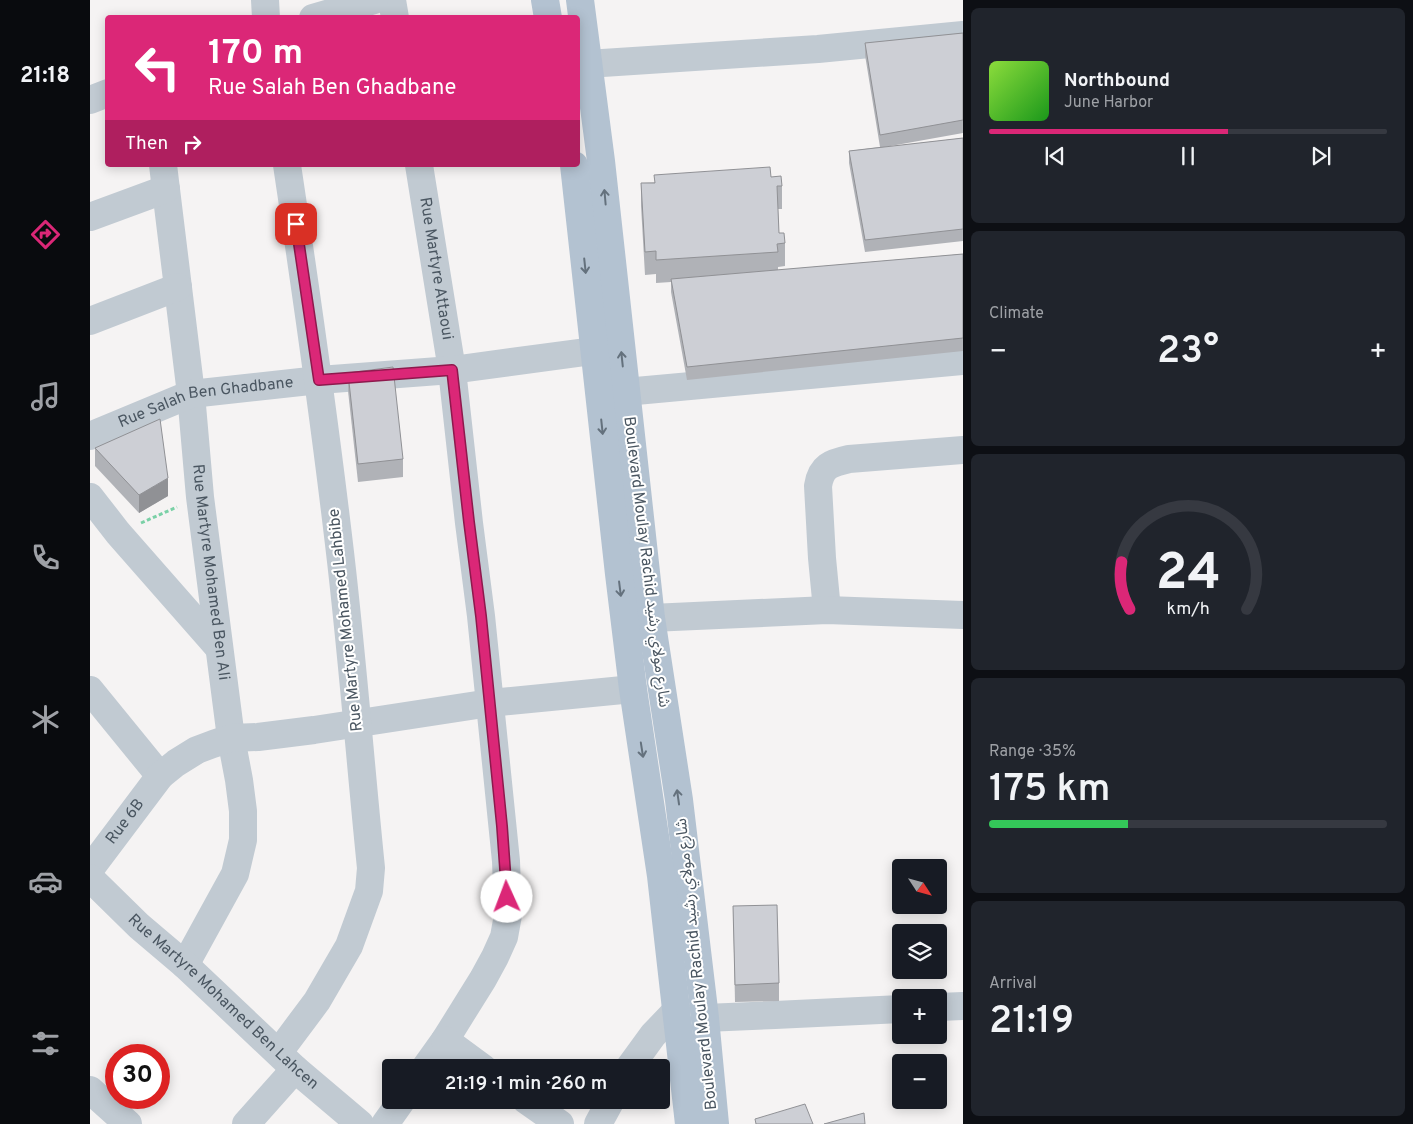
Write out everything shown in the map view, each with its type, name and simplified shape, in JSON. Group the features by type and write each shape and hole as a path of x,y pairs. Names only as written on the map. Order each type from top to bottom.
{"main road":[{"path":"545,0 548,15"},
{"name":"Boulevard Moulay Rachid شارع مولاي رشيد","path":"580,0 601,161 650,618 679,800 706,1018 715,1124"},
{"name":"Boulevard Moulay Rachid شارع مولاي رشيد","path":"574,167 633,689 661,876 689,1124"}],"street":[{"path":"265,0 266,15"},
{"path":"323,15 374,0"},
{"path":"392,0 394,15"},
{"path":"587,64 818,49 963,35"},
{"path":"90,100 105,94"},
{"name":"Rue Martyre Mohamed Lahbibe","path":"246,1124 287,1060 317,1001 349,946 369,891 370,868 340,545 319,380 287,167"},
{"name":"Rue Martyre Attaoui","path":"419,167 452,370 490,703 506,861 508,915 504,937 495,958 483,980 431,1059"},
{"path":"90,217 164,177"},
{"name":"Rue Martyre Mohamed Ben Ali","path":"164,177 191,394 200,497 231,738 243,811 243,840 235,874 185,965"},
{"path":"90,321 178,287"},
{"name":"Rue Salah Ben Ghadbane","path":"90,436 191,394 319,380 452,370 594,351"},
{"path":"625,392 963,361"},
{"path":"826,610 818,486 820,476 824,470 837,462 849,459 963,450"},
{"path":"90,497 118,533 219,648"},
{"path":"650,618 826,610 963,615"},
{"name":"Rue 6B","path":"90,869 160,776 197,750 231,738 258,737 358,724 490,703 633,689"},
{"path":"90,690 160,776"},
{"name":"Rue Martyre Mohamed Ben Lahcen","path":"90,878 139,926 185,965 287,1060 360,1124"},
{"path":"947,1007 963,1006"},
{"path":"636,1059 653,1035 677,1010"},
{"path":"706,1018 892,1010"},
{"path":"445,1040 471,1059"},
{"path":"90,1090 128,1124"},
{"path":"385,1124 396,1109"},
{"path":"539,1109 560,1124"},
{"path":"598,1124 606,1109"}],"path":[{"path":"118,533 200,497"}],"building":[{"path":"963,33 963,120 880,135 865,43"},
{"path":"963,138 963,229 865,240 849,151"},
{"path":"770,167 771,177 781,176 782,186 777,186 779,233 784,233 785,243 777,244 778,252 656,260 656,251 645,252 641,183 655,183 654,175"},
{"path":"963,254 963,338 687,367 671,279"},
{"path":"393,367 403,459 358,464 348,373"},
{"path":"160,419 168,478 139,495 95,448"},
{"path":"777,905 779,983 735,985 733,906"},
{"path":"805,1104 813,1124 756,1124 755,1119"},
{"path":"864,1113 865,1124 824,1124"}],"route":[{"path":"296,224 319,380 452,370 498,774 506,861 507,897"}]}
